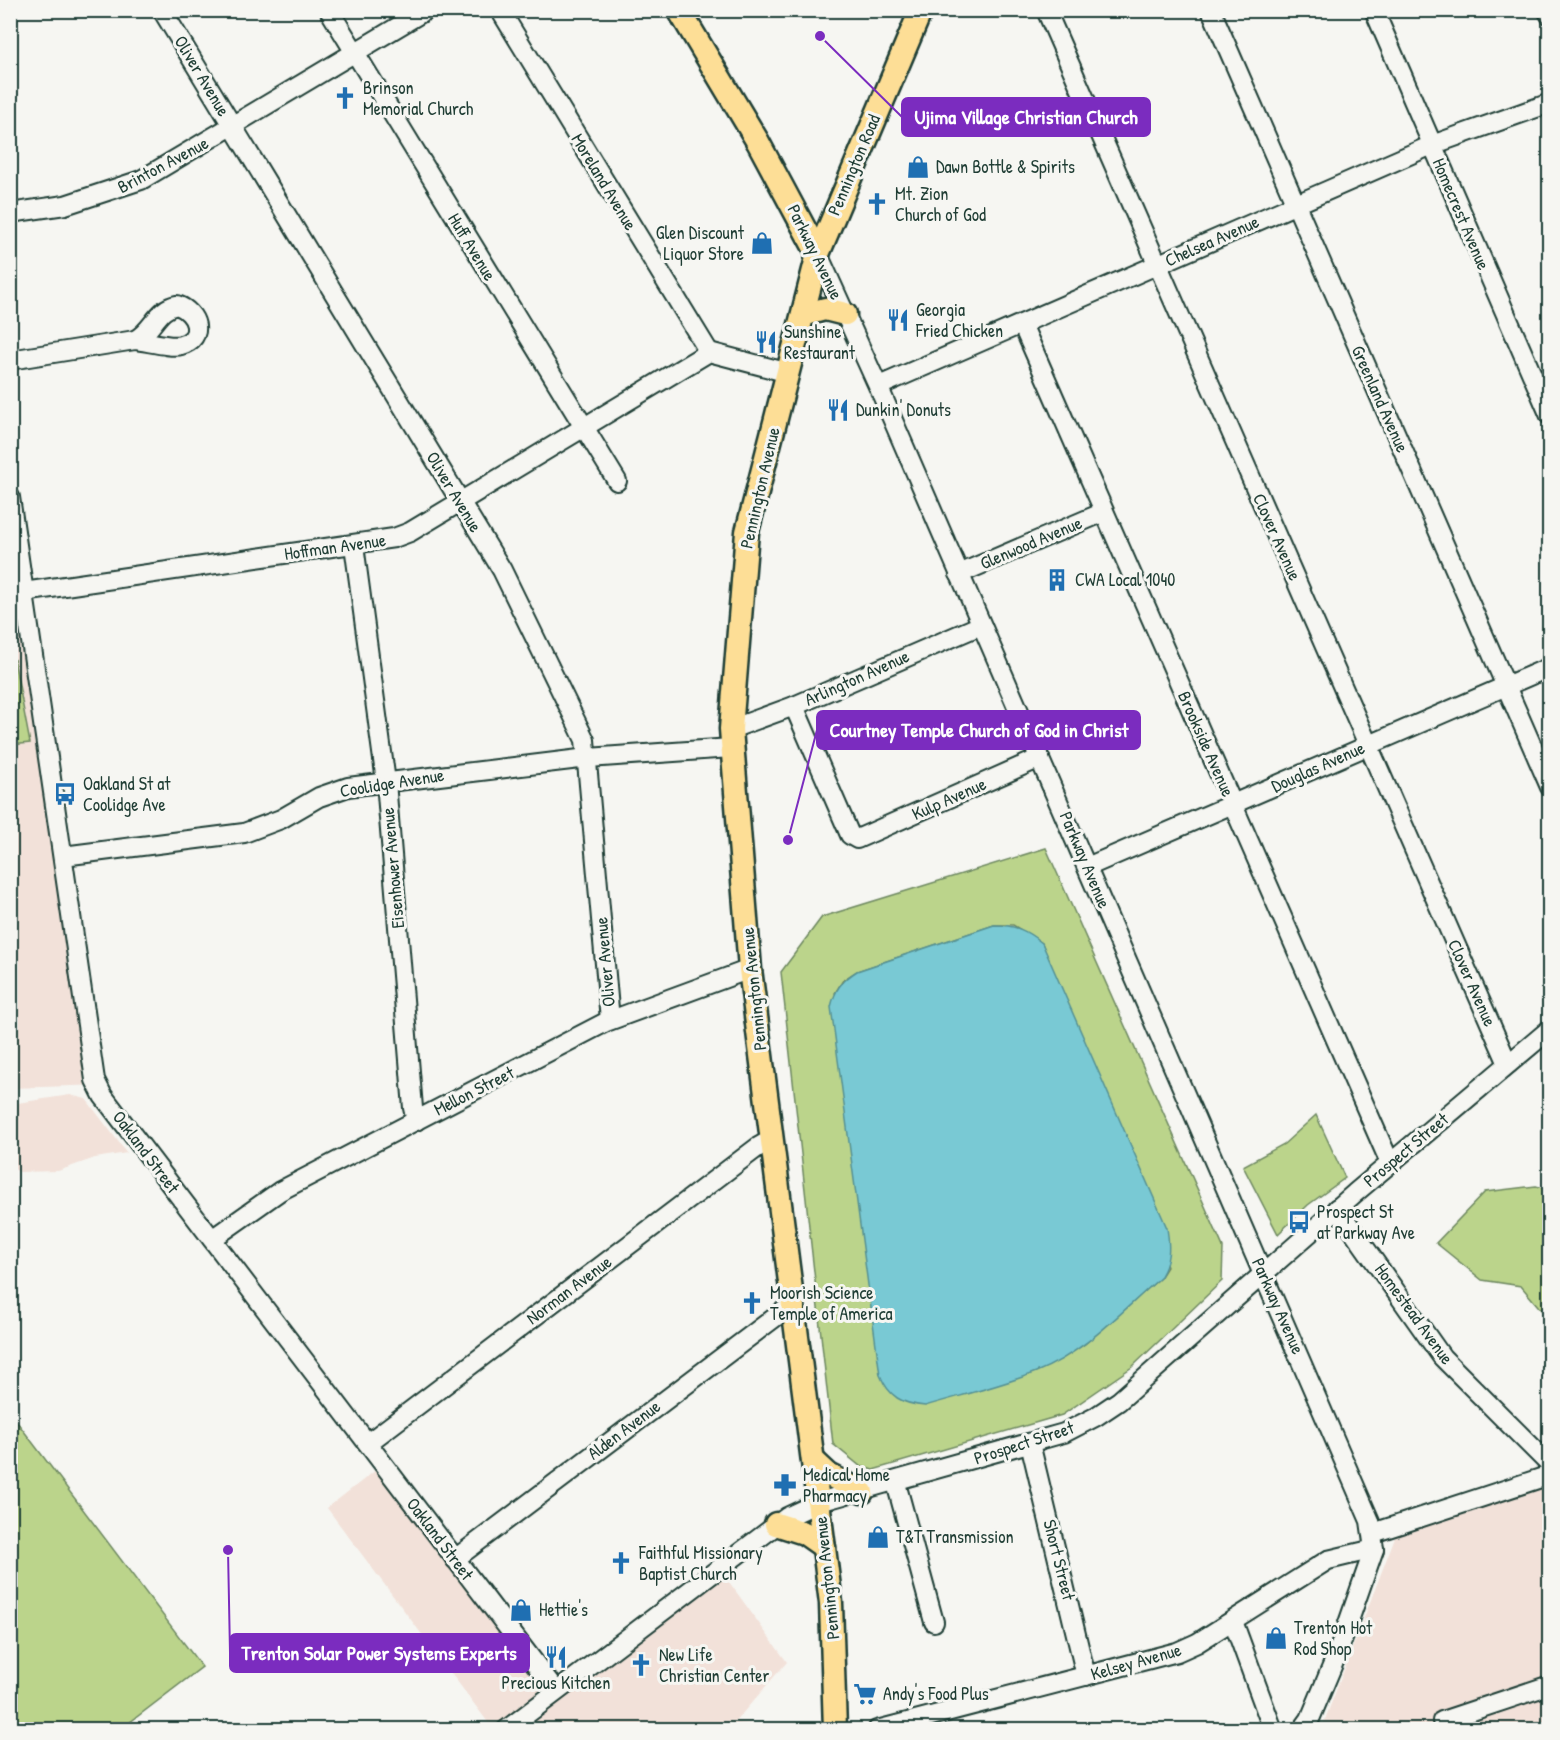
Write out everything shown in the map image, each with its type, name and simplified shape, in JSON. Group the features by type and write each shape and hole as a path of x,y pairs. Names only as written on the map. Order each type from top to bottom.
{"main road":[{"name":"Parkway Avenue","path":"679,10 758,142 818,254"},
{"name":"Pennington Road","path":"818,254 921,10"},
{"name":"Pennington Avenue","path":"818,254 747,532 731,738 750,969 814,1461 834,1642 835,1730"},
{"path":"803,315 825,309 845,314"},
{"path":"814,1461 837,1480 862,1492"},
{"path":"776,1524 804,1533 824,1547"}],"street":[{"name":"Oliver Avenue","path":"162,10 514,594 585,740 610,1020"},
{"name":"Huff Avenue","path":"329,10 582,427 618,481"},
{"name":"Brinton Avenue","path":"10,213 65,205 141,180 426,10"},
{"name":"Moreland Avenue","path":"500,10 709,352"},
{"name":"Clover Avenue","path":"1047,10 1508,1065"},
{"name":"Greenland Avenue","path":"1211,10 1550,787"},
{"name":"Homecrest Avenue","path":"1374,10 1550,416"},
{"path":"1547,10 1550,15"},
{"name":"Chelsea Avenue","path":"879,386 1432,145 1550,103"},
{"name":"Parkway Avenue","path":"818,254 879,386 1370,1521 1373,1541"},
{"name":"Brookside Avenue","path":"1022,324 1390,1163"},
{"path":"10,360 135,340"},
{"path":"709,352 789,373"},
{"name":"Hoffman Avenue","path":"17,593 354,545 402,535 709,352"},
{"name":"Oakland Street","path":"10,497 17,593 63,856 95,1080 103,1096 556,1691"},
{"name":"Glenwood Avenue","path":"959,574 1104,512"},
{"name":"Eisenhower Avenue","path":"354,545 386,782 416,1121"},
{"name":"Arlington Avenue","path":"731,738 794,706 981,625"},
{"name":"Douglas Avenue","path":"1087,867 1550,667"},
{"name":"Kulp Avenue","path":"794,706 850,835 857,839 1040,758"},
{"name":"Coolidge Avenue","path":"63,856 244,833 281,819 338,790 731,738"},
{"name":"Mellon Street","path":"212,1239 280,1191 610,1020 750,969"},
{"name":"Prospect Street","path":"506,1730 776,1524 819,1502 862,1492 1072,1429 1119,1401 1337,1208 1550,1029"},
{"name":"Norman Avenue","path":"368,1443 758,1147 772,1139"},
{"name":"Homestead Avenue","path":"1337,1208 1442,1357 1550,1465"},
{"name":"Alden Avenue","path":"455,1558 794,1304"},
{"name":"Short Street","path":"1030,1443 1086,1676"},
{"name":"Kelsey Avenue","path":"877,1730 1178,1652 1233,1621 1328,1560 1550,1475"},
{"path":"896,1482 934,1622"},
{"path":"1302,1730 1310,1719 1338,1652 1373,1541"},
{"path":"1233,1621 1273,1730"},
{"path":"1442,1722 1550,1685"}],"shaded area":[{"path":"28,590 102,1085 11,1088 10,592"},
{"path":"70,1095 86,1099 127,1153 95,1158 58,1171 19,1172 11,1167 11,1104"},
{"path":"385,1463 557,1693 719,1568 787,1662 734,1723 767,1725 766,1729 493,1729 327,1508"},
{"path":"1549,1486 1549,1729 1321,1730 1395,1537 1402,1529"}],"green space":[{"path":"10,659 14,659 30,743 11,745"},
{"path":"1046,848 1223,1247 1222,1281 1132,1367 1062,1415 873,1470 860,1466 833,1444 781,972 822,917","holes":["994,925 1013,925 1042,943 1167,1267 1160,1278 1085,1344 1063,1358 835,993 843,980 857,971"]},
{"path":"1316,1115 1345,1178 1308,1205 1278,1234 1243,1166 1284,1144"},
{"path":"1536,1186 1549,1190 1549,1319 1521,1286 1482,1280 1436,1243 1485,1192"},
{"path":"11,1414 202,1667 121,1729 11,1729"}],"water":[{"path":"994,925 1020,929 1042,943 1167,1228 1169,1248 1160,1278 1086,1343 1054,1364 995,1386 925,1406 917,1405 903,1401 892,1394 880,1375 831,1007 840,986 857,971"}],"place":[{"name":"Ujima Village Christian Church","path":"820,36"},
{"name":"Brinson Memorial Church","path":"345,98"},
{"name":"Dawn Bottle & Spirits","path":"918,167"},
{"name":"Mt. Zion Church of God","path":"877,204"},
{"name":"Glen Discount Liquor Store","path":"762,243"},
{"name":"Georgia Fried Chicken","path":"898,320"},
{"name":"Sunshine Restaurant","path":"766,342"},
{"name":"Dunkin' Donuts","path":"838,410"},
{"name":"CWA Local 1040","path":"1057,580"},
{"name":"Oakland St at Coolidge Ave","path":"65,794"},
{"name":"Courtney Temple Church of God in Christ","path":"788,840"},
{"name":"Prospect St at Parkway Ave","path":"1299,1222"},
{"name":"Moorish Science Temple of America","path":"752,1303"},
{"name":"Medical Home Pharmacy","path":"785,1485"},
{"name":"T&T Transmission","path":"878,1537"},
{"name":"Trenton Solar Power Systems Experts","path":"228,1550"},
{"name":"Faithful Missionary Baptist Church","path":"621,1563"},
{"name":"Hettie's","path":"521,1610"},
{"name":"Trenton Hot Rod Shop","path":"1276,1638"},
{"name":"Precious Kitchen","path":"556,1657"},
{"name":"New Life Christian Center","path":"641,1665"},
{"name":"Andy's Food Plus","path":"865,1694"}]}
